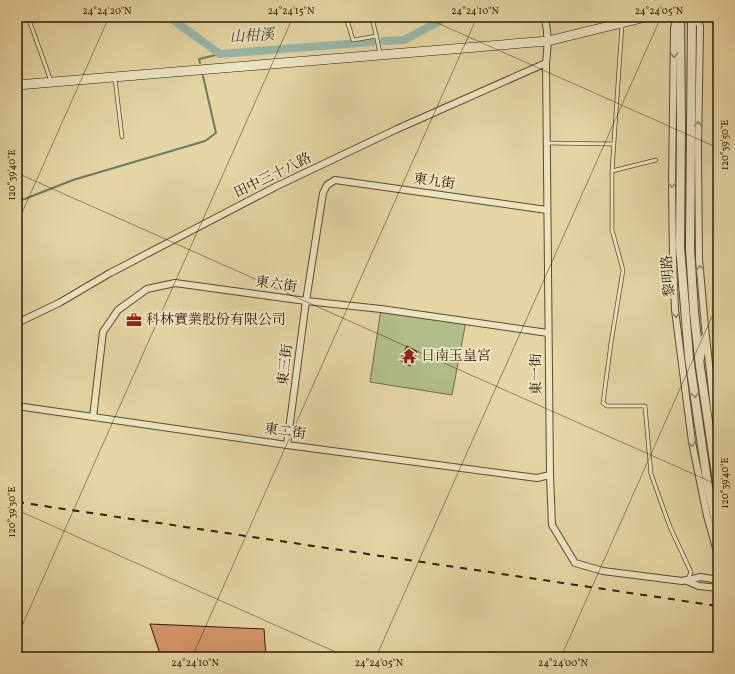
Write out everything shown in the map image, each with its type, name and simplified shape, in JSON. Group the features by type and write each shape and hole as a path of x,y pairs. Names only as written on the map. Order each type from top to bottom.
{"main road":[{"path":"17,85 548,41 646,17"}],"street":[{"name":"東一街","path":"544,17 548,27 546,63 547,210 550,475 552,525 575,563 603,571 687,581"},
{"path":"679,17 674,28 672,184 675,310 685,358 692,442 707,516 718,555"},
{"name":"黎明路","path":"679,17 681,126 680,247 687,334 685,358 708,487 718,530"},
{"name":"黎明路","path":"692,17 690,248 694,312 700,368 718,488"},
{"path":"696,17 700,26 698,56 699,259 705,327 718,432"},
{"name":"田中三十八路","path":"17,323 59,303 110,273 276,186 397,129 546,63"},
{"path":"691,158 698,191"},
{"path":"673,160 680,177"},
{"name":"東九街","path":"323,193 327,185 334,180 547,210"},
{"name":"東三街","path":"288,445 306,301 323,193"},
{"name":"東六街","path":"93,417 103,332 118,310 147,289 175,283 306,301 381,309 548,333"},
{"path":"700,368 705,327"},
{"name":"東二街","path":"17,406 288,445 537,478 550,475"},
{"path":"687,581 701,577 718,580"},
{"path":"687,581 699,586 718,588"}],"lane":[{"path":"28,17 52,82"},
{"path":"346,17 353,40 377,36"},
{"path":"372,17 380,55"},
{"path":"622,23 613,144 612,230 623,270 603,403 607,406 645,406 651,474 670,527 691,572 687,581"},
{"path":"115,77 122,137"},
{"path":"547,143 613,144"},
{"path":"612,171 656,160"}],"green space":[{"path":"381,309 466,321 452,395 370,382"}],"building":[{"name":"日南玉皇宮","path":"407,346 417,352 410,366 400,360"},
{"path":"150,624 264,629 266,657 161,657"}],"waterway":[{"name":"山柑溪","path":"169,17 220,54 372,42"},
{"name":"山柑溪","path":"384,41 404,40 447,17"},
{"path":"200,63 199,59 220,54"},
{"path":"17,202 73,180 205,141 216,133 203,76"}],"railway":[{"path":"17,502 718,606"}],"place":[{"name":"科林實業股份有限公司","path":"134,320"},
{"name":"日南玉皇宮","path":"409,356"}]}
